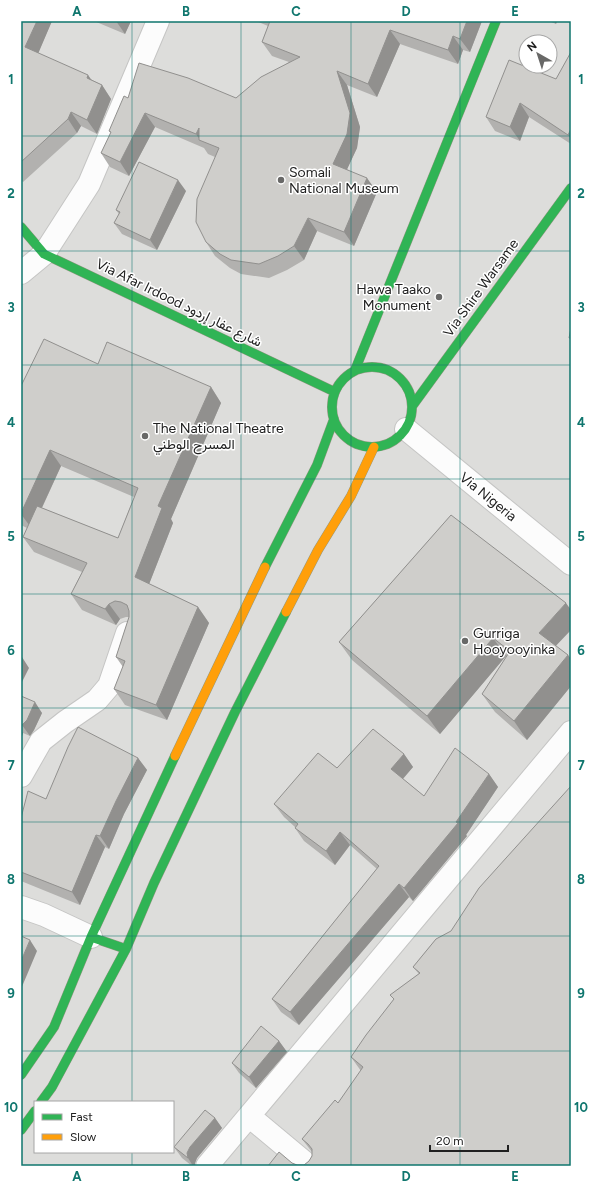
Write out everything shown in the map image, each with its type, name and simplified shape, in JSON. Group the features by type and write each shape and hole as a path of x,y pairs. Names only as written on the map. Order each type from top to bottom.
{"main road":[{"path":"355,370 496,21"},
{"name":"Via Shire Warsame","path":"413,405 571,188"},
{"name":"Via Afar Irdood شارع عفار إردود","path":"21,227 44,254 335,392"},
{"path":"368,366 382,367 394,372 404,381 410,392 413,405 411,418 406,429 397,438 386,444 374,447 361,446 349,440 340,431 334,419 332,405 335,392 343,379 355,370 368,366"},
{"path":"21,1075 54,1026 91,938 132,847 268,561 317,465 334,419"},
{"path":"42,1101 52,1087 126,949 154,883 235,712 318,550 351,496 374,447"},
{"path":"91,938 126,949"},
{"path":"21,1130 34,1112"}],"street":[{"path":"21,273 44,254 89,184 158,21"},
{"name":"Via Nigeria","path":"406,429 571,564"},
{"path":"21,776 41,741 97,700 108,686 128,629"},
{"path":"207,1166 571,732"},
{"path":"21,907 44,915 91,938"},
{"path":"249,1116 309,1166"}],"shaded area":[{"path":"21,21 571,21 571,1166 21,1166"}],"building":[{"path":"21,21 37,21 25,47 88,75 87,78 102,85 87,120 71,112 68,119 21,162"},
{"path":"270,21 467,21 460,39 453,36 448,50 390,30 368,84 337,71 350,113 347,134 333,164 367,178 344,232 308,218 294,246 278,256 259,264 231,260 220,254 206,242 196,222 197,199 219,148 199,140 199,128 196,134 145,113 120,162 101,153 111,132 109,131 124,96 128,98 139,63 188,78 236,98 261,77 300,57 262,42"},
{"path":"571,52 571,129 568,135 520,103 510,127 486,117 509,60 518,64 518,74 544,74 556,79"},
{"path":"139,162 178,180 150,240 114,223 120,212 116,210"},
{"path":"44,339 98,364 107,342 211,387 158,506 162,508 135,577 198,607 156,705 114,689 125,661 116,657 129,617 127,605 115,601 109,604 105,609 71,594 87,563 23,537 37,506 118,538 138,488 50,450 21,513 21,386"},
{"name":"Gurriga Hooyooyinka","path":"451,515 566,603 539,633 568,655 514,721 482,694 510,651 493,638 427,716 339,642"},
{"path":"21,696 35,702 27,720 22,725 21,725"},
{"path":"78,727 138,758 100,836 96,835 72,892 21,872 21,818 28,791 46,799"},
{"path":"373,729 404,754 391,769 424,796 455,748 489,774 456,822 458,823 404,888 399,884 290,1012 272,999 379,866 340,832 326,851 295,828 298,824 274,804 318,753 337,768"},
{"path":"571,786 571,1166 268,1166 279,1152 292,1163 297,1165 304,1165 309,1161 312,1156 312,1149 302,1139 335,1100 338,1103 363,1067 351,1057 394,999 390,995 420,973 413,967 436,939 451,931 479,888"},
{"path":"21,936 30,940 21,961"},
{"path":"261,1026 279,1041 249,1077 232,1063"},
{"path":"205,1110 215,1118 190,1147 187,1153 188,1158 174,1147"}],"traffic: fast":[{"path":"355,370 496,21"},
{"path":"413,405 571,188"},
{"path":"21,227 44,254 335,392"},
{"path":"372,367 387,370 400,379 409,392 412,407 409,422 400,435 387,444 372,447 357,444 344,435 335,422 332,407 335,392 344,379 357,370 372,367"},
{"path":"265,567 317,465 334,419"},
{"path":"42,1101 52,1087 126,949 154,883 235,712 286,612"},
{"path":"21,1075 54,1027 91,937 175,756"},
{"path":"91,937 126,949"},
{"path":"21,1130 34,1112"}],"traffic: slow":[{"path":"286,612 318,550 351,496 374,447"},
{"path":"175,756 265,567"}],"place":[{"name":"Somali National Museum","path":"281,180"},
{"name":"Hawa Taako Monument","path":"439,297"},
{"name":"The National Theatre المسرح الوطني","path":"145,436"},
{"name":"Gurriga Hooyooyinka","path":"465,641"}]}
